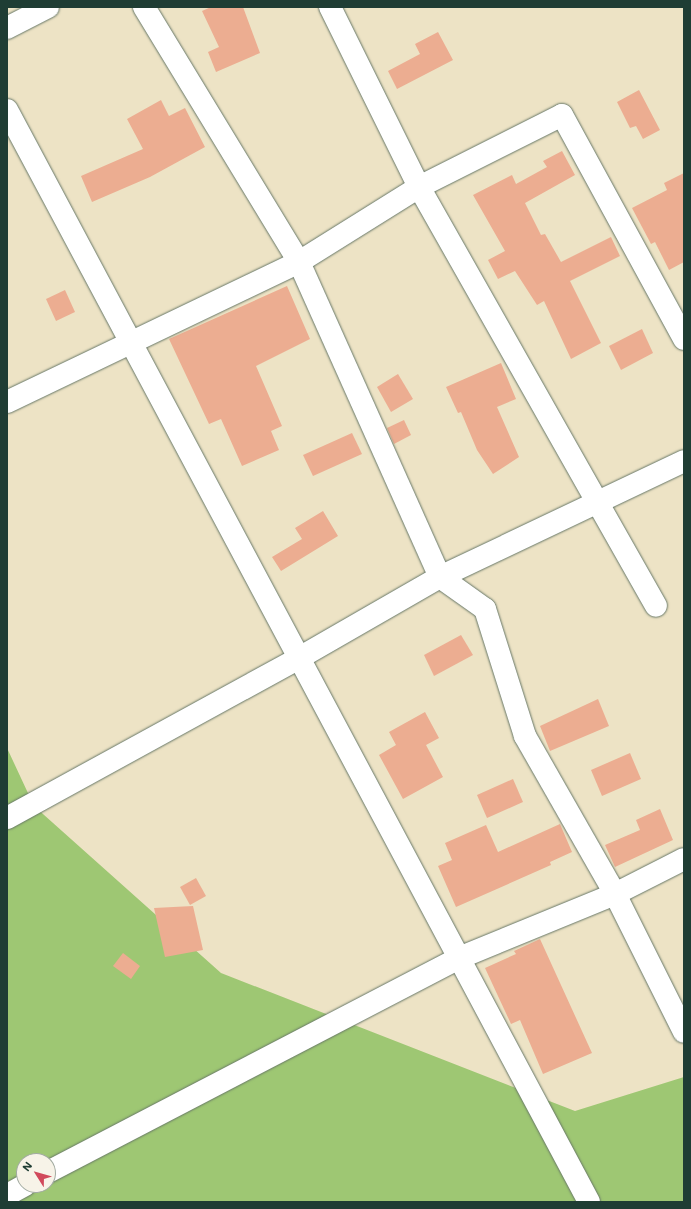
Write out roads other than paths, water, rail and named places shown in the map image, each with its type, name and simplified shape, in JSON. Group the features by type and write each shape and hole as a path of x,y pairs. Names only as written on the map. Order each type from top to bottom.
{"street":[{"path":"7,28 48,7"},
{"path":"144,7 299,262 440,577 485,609 525,736 615,894 684,1032"},
{"path":"330,7 419,187 656,606"},
{"path":"7,110 589,1202"},
{"path":"7,402 299,262 419,187 562,115 684,339"},
{"path":"7,818 299,658 440,577 599,504 684,461"},
{"path":"56,1168 459,958 615,894 684,859"},
{"path":"7,1195 16,1190"}]}
